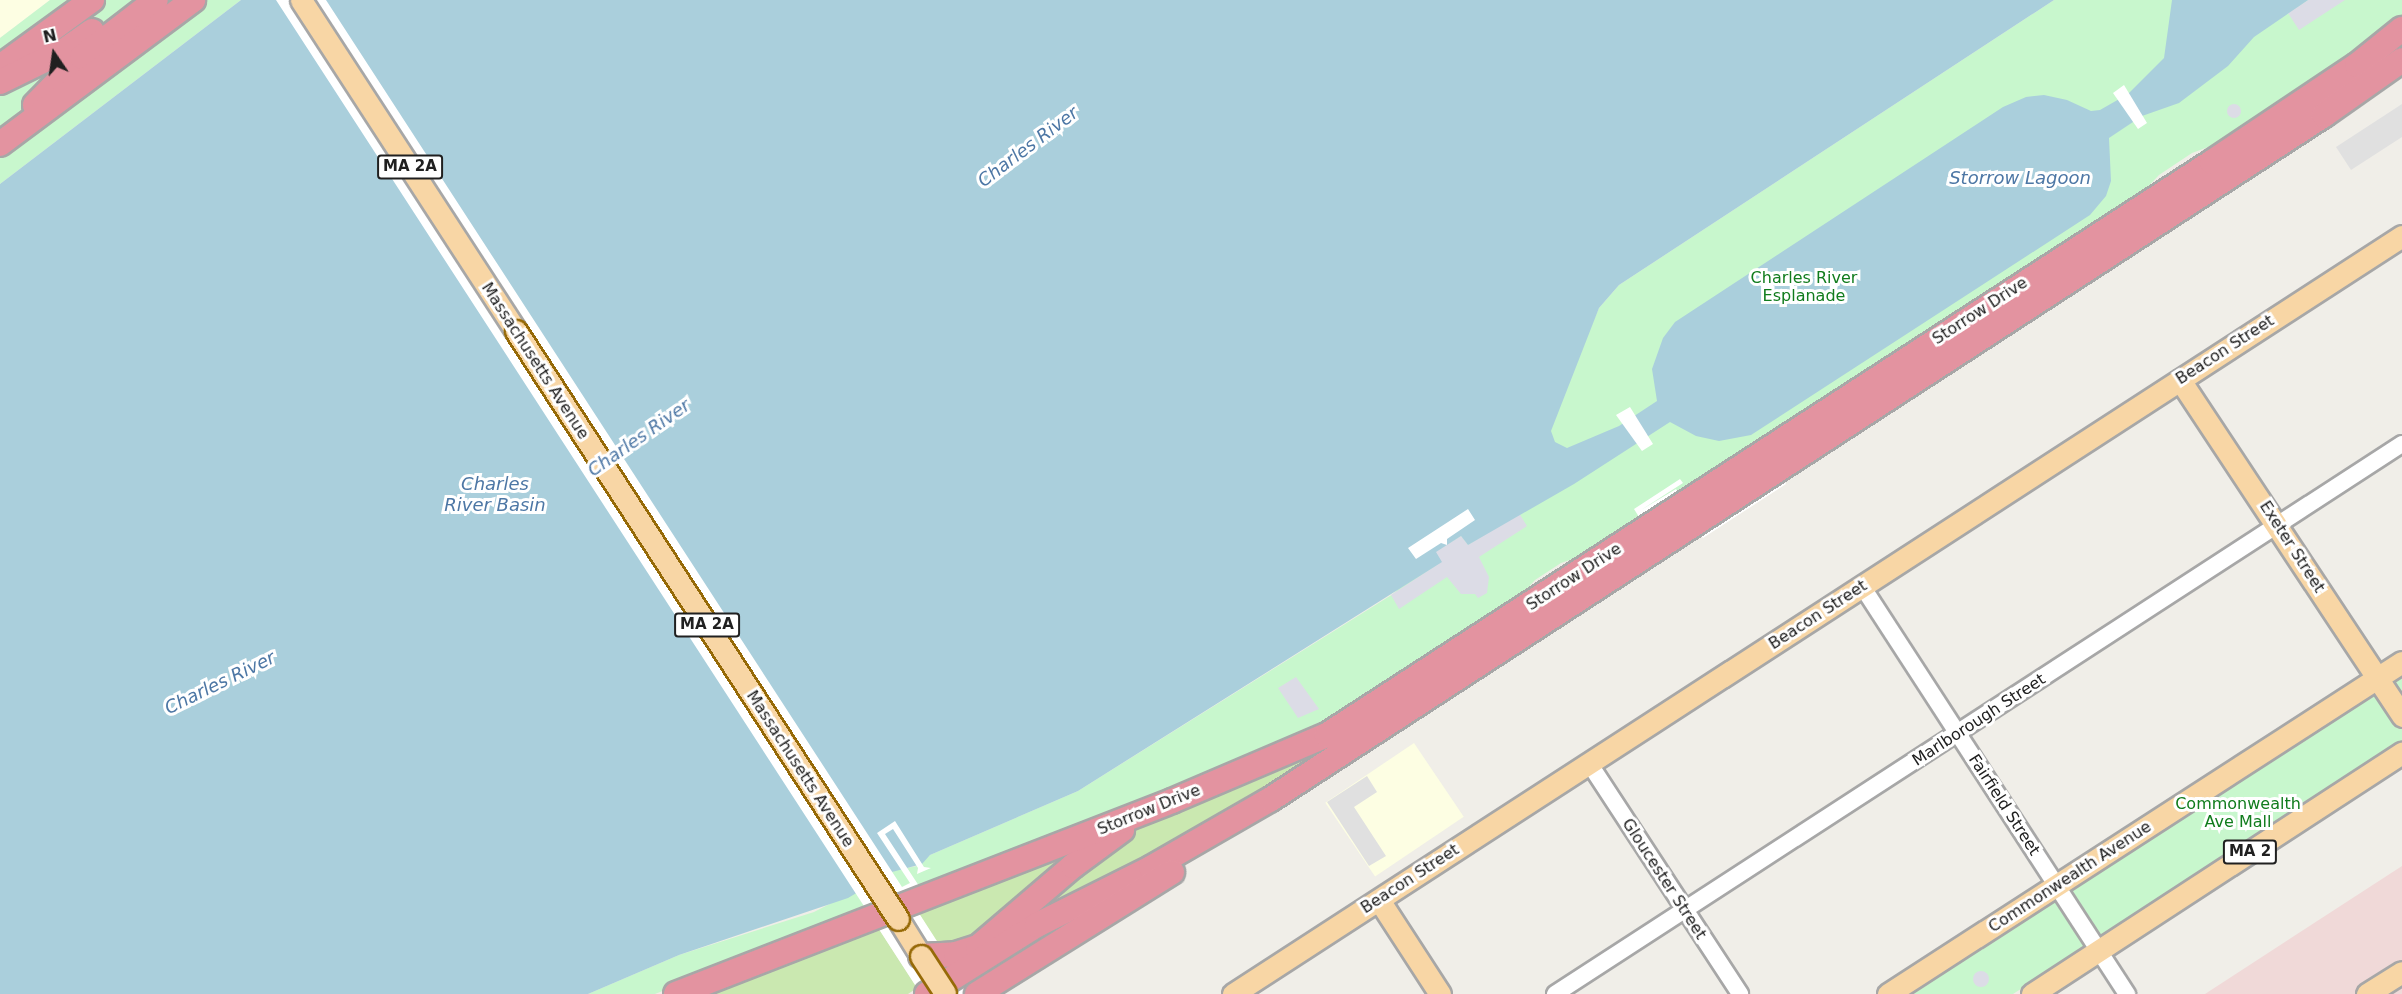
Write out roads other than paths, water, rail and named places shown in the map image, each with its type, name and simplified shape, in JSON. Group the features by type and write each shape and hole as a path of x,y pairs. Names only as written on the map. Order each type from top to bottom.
{"highway":[{"path":"0,67 92,0"},
{"path":"0,82 75,43 132,0"},
{"path":"0,143 73,65 156,0"},
{"path":"0,143 193,0"},
{"name":"Storrow Drive","path":"686,991 1296,750 1376,706 2212,162 2357,65 2402,29"},
{"name":"Storrow Drive","path":"927,994 1037,925 1151,868 1288,789 2324,115 2402,60"},
{"path":"2324,115 2402,74"},
{"path":"977,994 1240,828 1288,789"},
{"path":"921,956 974,949 1045,890 1154,808"}],"main road":[{"name":"Massachusetts Avenue","path":"301,0 946,994"},
{"name":"Beacon Street","path":"1233,994 2402,236"},
{"name":"Exeter Street","path":"2180,380 2402,716"},
{"name":"Commonwealth Avenue","path":"1888,994 2402,662"},
{"name":"MA 2","path":"2032,994 2402,753"},
{"path":"1379,900 1440,994"},
{"path":"2367,994 2402,972"}],"street":[{"name":"Marlborough Street","path":"1555,994 1684,908 2402,444"},
{"name":"Fairfield Street","path":"1862,586 2127,994"},
{"name":"Gloucester Street","path":"1589,763 1740,994"}],"water":[{"name":"Charles River Basin","path":"241,0 2054,0 1619,285 1599,308 1551,431 1555,442 1567,448 1619,426 1657,401 1652,369 1663,338 1675,322 2003,107 2026,97 2044,95 2067,100 2091,111 2100,110 2128,94 2164,58 2172,0 2308,0 2254,37 2228,66 2179,103 2142,116 2109,138 2111,181 2106,196 2090,215 1751,435 1719,441 1696,436 1670,422 1574,484 1468,545 1461,536 1436,552 1442,562 1078,791 930,855 922,864 892,872 848,898 679,955 588,994 0,994 0,184"}],"water label":[{"name":"Charles River","path":"1028,147"},
{"name":"Storrow Lagoon","path":"2020,178"},
{"name":"Charles River","path":"639,438"},
{"name":"Charles River","path":"220,683"}],"park label":[{"name":"Charles River Esplanade","path":"1804,287"},
{"name":"Commonwealth Ave Mall","path":"2238,813"}]}
